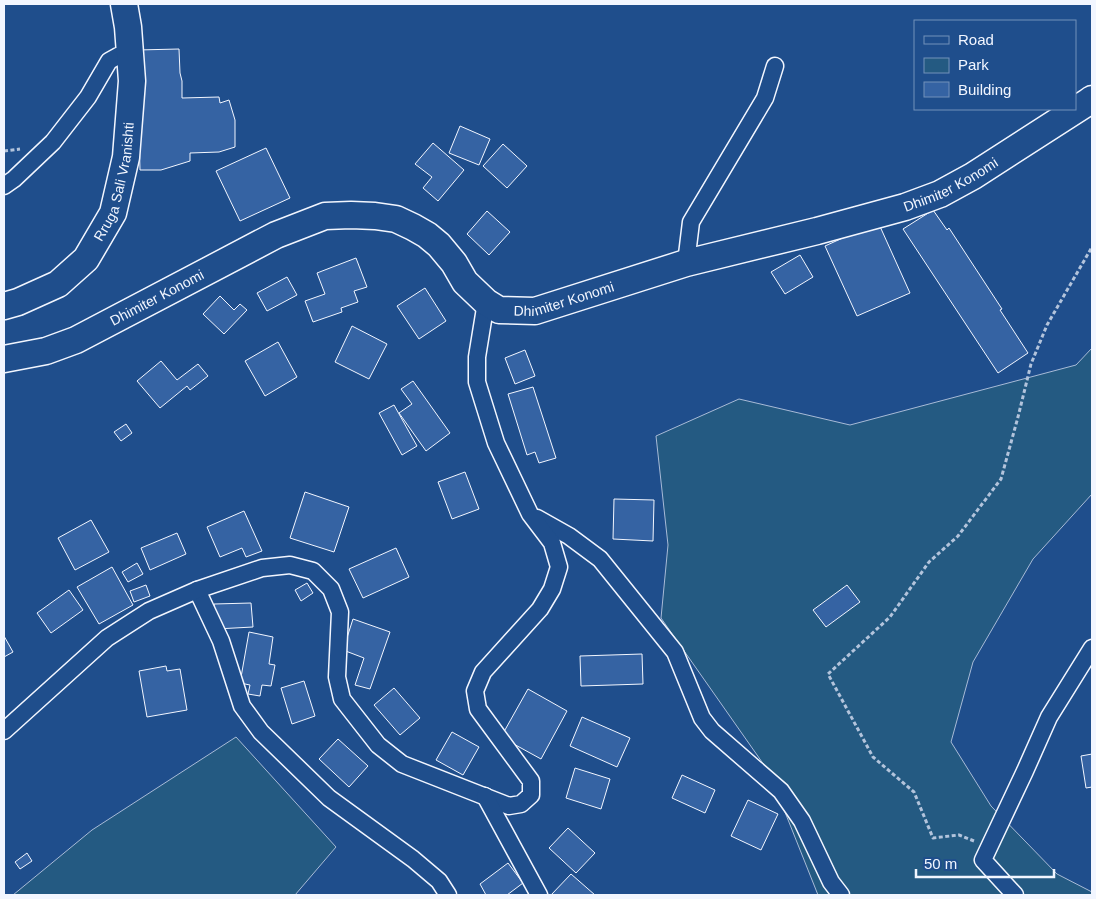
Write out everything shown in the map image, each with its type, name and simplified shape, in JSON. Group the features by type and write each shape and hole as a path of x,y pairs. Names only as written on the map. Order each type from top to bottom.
{"main road":[{"name":"Rruga Sali Vranishti","path":"4,306 18,302 58,284 86,259 113,213 126,157 132,82 128,27 124,4"},
{"name":"Dhimiter Konomi","path":"1076,110 1092,99"},
{"name":"Dhimiter Konomi","path":"4,359 46,351 76,340 276,235 325,216 375,216 396,220 427,235 439,245 454,263 465,282 486,302 499,310 535,311 686,263 888,212 940,194 973,176 1076,110"}],"street":[{"path":"4,186 53,142 88,97 109,60 130,54"},
{"path":"686,263 691,222 765,98 775,66"},
{"path":"4,731 107,638 149,611 197,590 262,568 290,565 313,571 331,589 340,612 338,678 342,699 378,745 402,764 509,806 521,804 531,795 531,781 478,709 475,691 483,672 540,609 552,589 559,567 552,542 530,514 496,443 477,382 477,357 486,302"},
{"path":"530,514 570,536 600,559 675,652 702,718 712,731 781,791 802,821 830,882 841,895"},
{"path":"197,590 221,641 242,706 261,732 329,798 413,859 439,881 448,895"},
{"path":"1015,895 982,860 1049,716 1092,648"},
{"path":"485,796 539,895"}],"path":[{"path":"982,860 973,840 959,835 933,838 914,792 873,757 828,674 890,617 929,562 958,536 1001,479 1031,364 1047,325 1092,247"}],"green space":[{"path":"1092,348 1092,494 1033,559 973,662 951,742 991,806 1057,874 1092,892 1092,895 818,895 769,772 661,618 668,545 656,436 739,399 850,425 1076,365"},
{"path":"236,737 336,847 295,895 13,895 92,830"}],"building":[{"path":"179,49 182,98 219,97 220,103 229,100 235,120 235,147 219,152 190,153 190,161 161,170 140,170 137,50"},
{"path":"460,126 490,139 479,165 449,153"},
{"path":"433,143 464,170 438,201 423,188 432,177 415,164"},
{"path":"503,144 527,166 507,188 483,166"},
{"path":"266,148 290,198 240,221 216,171"},
{"path":"933,210 947,230 949,228 1002,309 1000,310 1028,353 998,373 903,229"},
{"path":"487,211 510,232 489,255 467,234"},
{"path":"878,222 910,293 857,316 825,246"},
{"path":"800,255 813,277 785,294 771,272"},
{"path":"356,258 367,287 354,291 358,302 341,308 342,312 313,322 305,301 325,294 317,273"},
{"path":"287,277 297,295 267,311 257,293"},
{"path":"425,288 446,321 419,339 397,306"},
{"path":"220,296 234,310 240,304 247,310 224,334 203,314"},
{"path":"352,326 387,344 369,379 335,362"},
{"path":"278,342 297,377 265,396 245,361"},
{"path":"525,350 535,376 515,384 505,358"},
{"path":"161,361 177,380 198,364 208,376 190,390 187,386 160,408 137,381"},
{"path":"413,381 450,433 426,451 399,413 412,404 401,389"},
{"path":"533,387 556,458 539,463 535,452 527,455 508,394"},
{"path":"394,405 417,446 402,455 379,413"},
{"path":"126,424 132,433 121,441 114,432"},
{"path":"465,472 479,509 452,519 438,482"},
{"path":"305,492 349,507 334,552 290,538"},
{"path":"614,499 654,500 653,541 613,539"},
{"path":"244,511 262,551 246,557 242,548 220,557 207,527"},
{"path":"91,520 109,552 75,570 58,538"},
{"path":"177,533 186,554 150,570 141,548"},
{"path":"396,548 409,577 363,598 349,569"},
{"path":"137,563 143,574 128,582 122,572"},
{"path":"112,567 133,605 99,624 77,587"},
{"path":"307,583 313,593 301,601 295,590"},
{"path":"146,585 150,596 134,602 130,591"},
{"path":"847,585 860,602 826,627 813,610"},
{"path":"69,590 83,610 51,633 37,613"},
{"path":"251,603 253,627 216,629 214,604"},
{"path":"353,619 390,632 370,689 355,685 364,658 343,650"},
{"path":"249,632 273,637 269,664 275,665 271,686 262,685 260,696 248,694 250,685 240,683"},
{"path":"4,636 13,652 4,657"},
{"path":"642,654 643,684 581,686 580,656"},
{"path":"166,666 167,671 180,669 187,710 147,717 139,671"},
{"path":"304,681 315,716 292,724 281,688"},
{"path":"394,688 420,718 400,735 374,705"},
{"path":"528,689 567,711 541,759 501,737"},
{"path":"582,717 630,738 617,767 570,746"},
{"path":"452,732 479,747 463,775 436,760"},
{"path":"338,739 368,766 349,787 319,759"},
{"path":"1092,754 1092,787 1086,788 1081,756"},
{"path":"575,768 610,779 601,809 566,798"},
{"path":"682,775 715,790 705,813 672,798"},
{"path":"748,800 778,814 761,850 731,836"},
{"path":"568,828 595,853 576,873 549,848"},
{"path":"27,853 32,861 20,869 15,862"},
{"path":"508,863 523,883 507,895 486,895 480,884"},
{"path":"571,874 595,895 551,895"}]}
